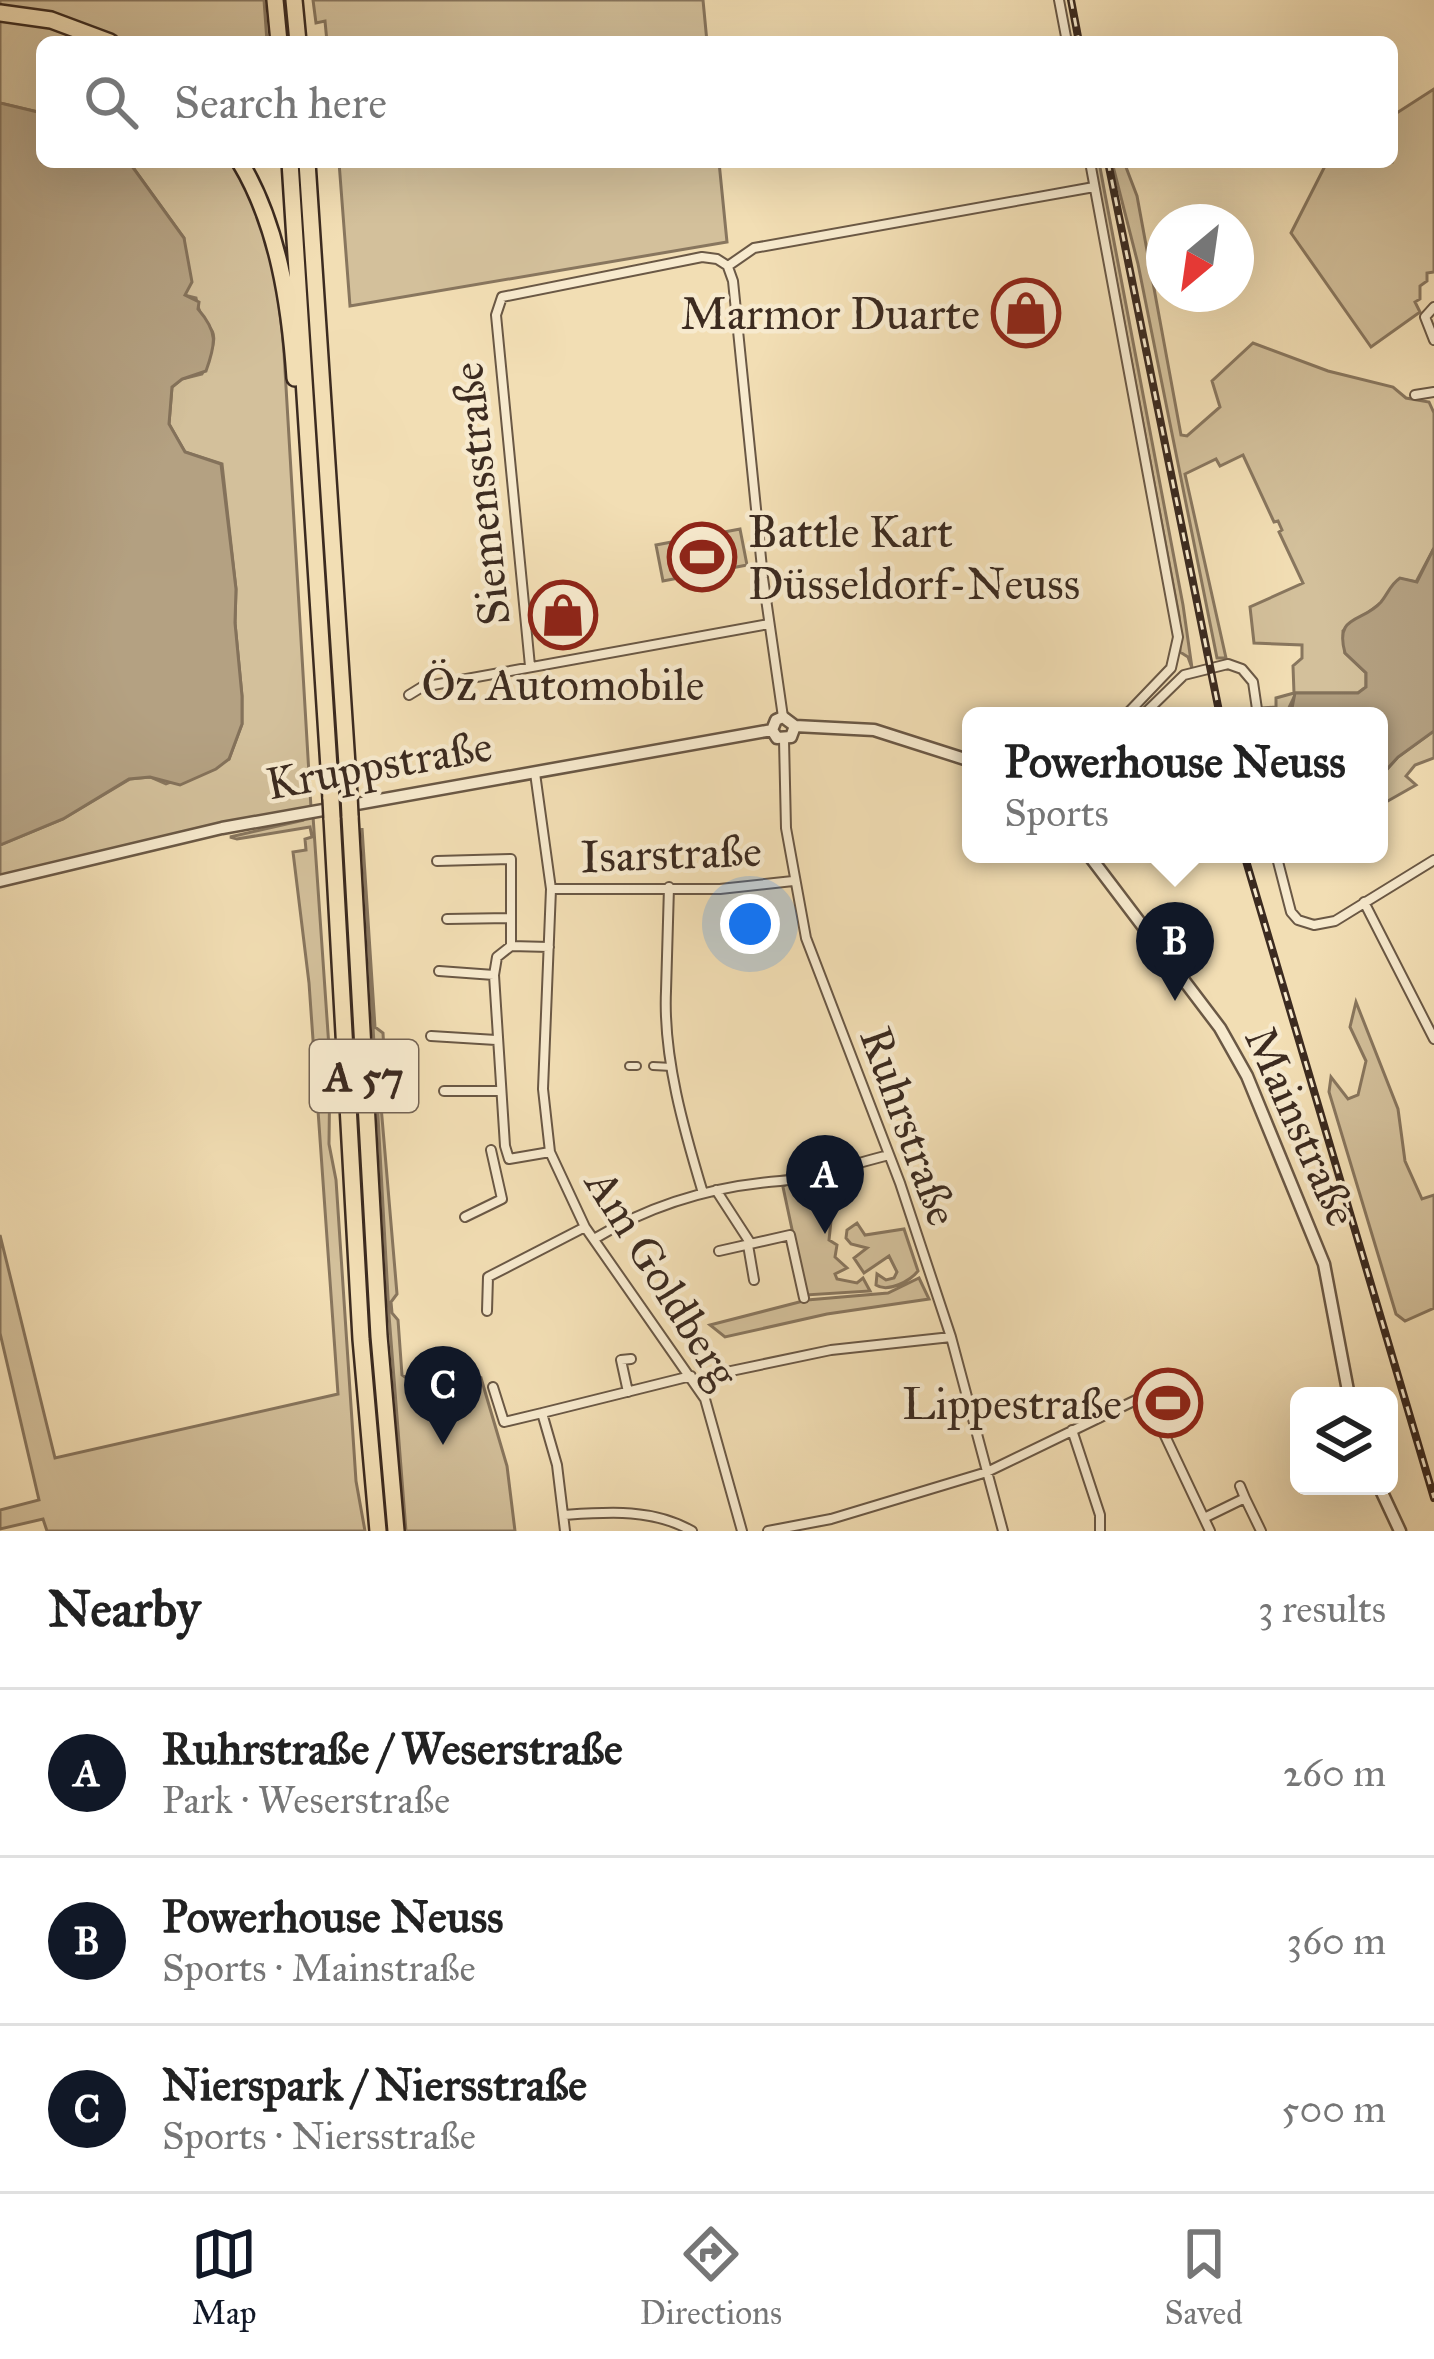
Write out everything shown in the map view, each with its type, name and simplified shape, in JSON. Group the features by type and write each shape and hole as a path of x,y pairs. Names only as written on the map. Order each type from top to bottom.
{"highway":[{"path":"275,0 278,36"},
{"path":"294,0 299,36"},
{"path":"300,36 303,0"},
{"path":"0,13 51,20 94,36"},
{"path":"242,168 272,236 296,386 309,421"},
{"name":"A 57","path":"290,168 361,1339 378,1531"},
{"name":"A 57","path":"308,168 379,1336 396,1531"}],"street":[{"path":"1059,0 1066,36"},
{"path":"1091,168 1178,637 1171,668 1133,707"},
{"path":"962,758 874,730 795,727 783,717 728,266 754,248 1094,187"},
{"name":"Siemensstraße","path":"530,666 498,302 513,293 703,257 728,266"},
{"path":"1434,308 1425,317 1434,340"},
{"path":"1414,395 1432,397"},
{"path":"409,695 422,686 770,624"},
{"path":"1151,707 1194,670 1219,665 1236,666 1248,675 1257,707"},
{"path":"783,717 772,730 777,738 791,737 795,727"},
{"name":"Kruppstraße","path":"0,881 222,828 772,730"},
{"name":"Ruhrstraße","path":"784,740 786,828 793,881 821,984 890,1155 950,1337 1003,1531"},
{"name":"Am Goldberg","path":"535,772 550,889 543,1089 550,1152 585,1226 693,1380 715,1424 742,1531"},
{"path":"436,861 511,859 511,946"},
{"path":"1278,863 1288,907 1298,920 1325,925 1434,860"},
{"name":"Mainstraße","path":"1095,863 1220,1028 1247,1076 1324,1264 1347,1387"},
{"name":"Isarstraße","path":"550,889 720,889 793,881"},
{"path":"669,887 666,991 673,1067 703,1193"},
{"path":"1364,902 1434,1039"},
{"path":"447,919 511,918"},
{"path":"549,947 511,946 497,957 494,974 509,1159 550,1152"},
{"path":"439,971 494,974"},
{"path":"430,1036 496,1040"},
{"path":"653,1066 673,1067"},
{"path":"444,1091 500,1090"},
{"path":"465,1217 502,1199 490,1150 505,1146"},
{"path":"594,1239 633,1216 725,1185 779,1181 890,1155"},
{"path":"716,1190 750,1244 754,1280"},
{"path":"487,1311 488,1277 585,1226"},
{"path":"719,1251 790,1235 804,1298"},
{"path":"493,1387 504,1422 814,1353 950,1337"},
{"path":"628,1392 621,1360 631,1359"},
{"path":"768,1531 831,1519 987,1472 1138,1399 1150,1404 1210,1531"},
{"path":"542,1414 557,1466 565,1531"},
{"path":"1072,1430 1100,1514 1100,1531"},
{"path":"1240,1486 1261,1531"},
{"path":"1383,1495 1400,1531"},
{"path":"1204,1518 1246,1498"},
{"path":"563,1515 643,1514 692,1531"}],"shaded area":[{"path":"0,0 264,0 267,36 110,36 88,26 0,7"},
{"path":"313,0 703,0 706,36 326,36 325,21 316,23"},
{"path":"0,19 76,36 36,36 36,112 0,103"},
{"path":"1434,89 1434,272 1427,273 1427,281 1420,286 1420,299 1415,302 1420,312 1371,347 1291,233 1324,168 1398,168 1398,112"},
{"path":"0,103 36,112 36,168 133,168 184,238 192,282 185,295 199,302 213,345 206,371 172,387 169,424 185,452 221,464 236,589 242,724 229,759 216,769 180,785 150,777 129,779 63,819 0,845"},
{"path":"133,168 235,168 263,230 279,303 311,808 0,876 0,845 63,819 130,779 150,777 166,784 229,759 242,724 236,589 222,464 185,452 169,424 172,387 202,374 214,336 196,298 184,295 184,238"},
{"path":"339,168 720,168 727,242 350,306"},
{"path":"1095,168 1100,168 1192,668 1180,652 1179,616"},
{"path":"1114,168 1126,168 1137,196 1146,245 1146,304"},
{"path":"1148,312 1158,312 1181,435 1187,436 1220,407 1212,381 1253,343 1328,371 1393,387 1406,398 1429,402 1434,413 1434,548 1416,582 1401,579 1381,603 1343,631 1345,653 1366,673 1366,687 1358,693 1296,693 1289,707 1276,707 1276,698 1294,693 1293,666 1302,658 1302,645 1254,643 1250,607 1303,583 1278,521 1274,522 1243,455 1220,466 1216,459 1185,474 1226,658 1217,658"},
{"name":"Battle Kart Düsseldorf-Neuss","path":"740,529 747,565 663,581 656,545"},
{"path":"1434,548 1434,731 1388,768 1388,707 1292,707 1295,693 1358,693 1366,687 1366,673 1345,653 1343,632 1374,609 1400,578 1417,582"},
{"path":"1434,731 1434,758 1415,765 1406,776 1416,785 1388,801 1388,768"},
{"path":"313,816 330,1062 329,1144 336,1180 356,1481 365,1531 47,1531 43,1519 0,1529 0,1510 39,1500 0,1333 0,1235 55,1458 338,1394 309,983 293,852 306,850 305,839 312,837 310,827 230,837 304,820 226,832"},
{"path":"362,828 375,1027 383,1033 384,1051 377,1059 397,1294 391,1302 398,1320 402,1375 430,1394 481,1378 507,1466 515,1531 406,1531 389,1315"},
{"path":"1356,1002 1398,1109 1405,1161 1422,1199 1434,1195 1434,1308 1405,1321 1396,1314 1329,1092 1331,1077 1348,1099 1358,1095 1366,1061 1350,1027"},
{"path":"786,1184 794,1184 801,1196 819,1204 831,1221 829,1240 837,1245 835,1257 847,1268 835,1274 837,1279 857,1283 863,1278 870,1291 806,1295"},
{"path":"857,1223 865,1235 904,1229 918,1271 898,1285 876,1285 877,1274 886,1280 897,1272 889,1256 864,1273 854,1258 867,1248 846,1238 847,1230"},
{"path":"919,1278 929,1299 827,1314 725,1337 710,1325 807,1300 888,1293"}],"railway":[{"path":"1071,0 1078,36"},
{"path":"1109,168 1218,707"},
{"path":"1247,863 1434,1498"}],"place":[{"name":"Marmor Duarte","path":"1026,313"},
{"name":"Battle Kart Düsseldorf-Neuss","path":"702,557"},
{"name":"Öz Automobile","path":"563,615"},
{"name":"Powerhouse Neuss","path":"1175,1001"},
{"name":"Ruhrstraße / Weserstraße","path":"825,1234"},
{"name":"Lippestraße","path":"1168,1403"},
{"name":"Nierspark / Niersstraße","path":"443,1445"}]}
